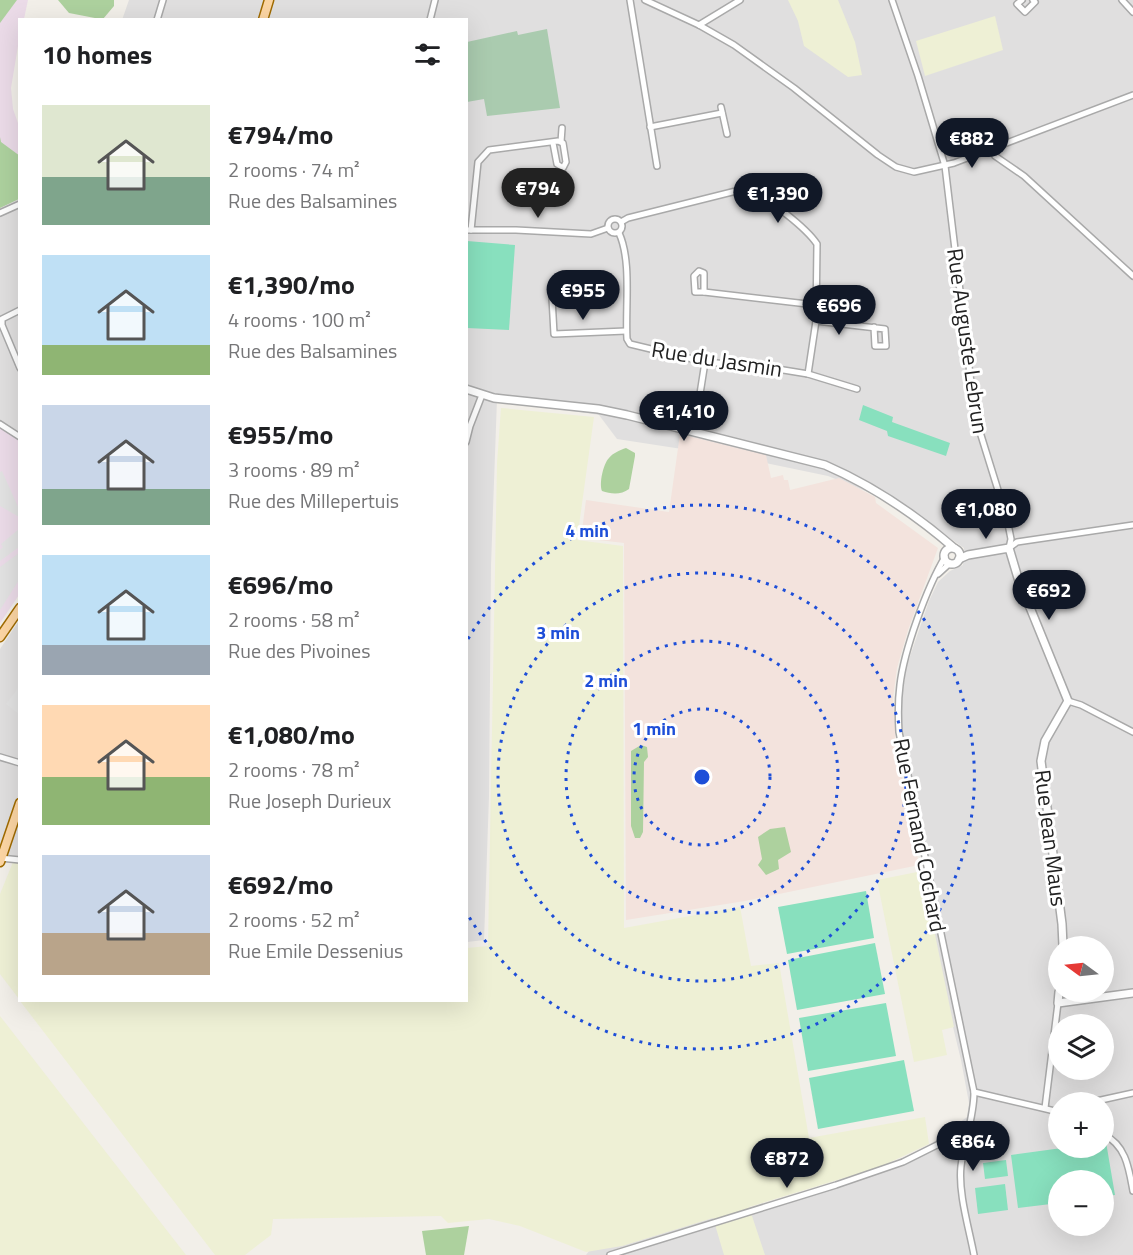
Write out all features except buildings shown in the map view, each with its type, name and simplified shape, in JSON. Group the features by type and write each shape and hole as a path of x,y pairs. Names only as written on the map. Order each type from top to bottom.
{"main road":[{"path":"264,18 269,0"},
{"path":"0,638 18,611"},
{"path":"0,860 18,809"}],"street":[{"path":"158,18 163,0"},
{"path":"430,18 435,0"},
{"path":"630,0 657,166"},
{"path":"645,0 699,25 734,45 896,167 914,172 945,166 1133,95"},
{"path":"699,25 740,0"},
{"name":"Rue Auguste Lebrun","path":"892,0 945,166 975,416 1007,519 1011,539 1009,548"},
{"path":"1022,0 1017,4 1024,12 1035,2 1033,0"},
{"path":"1122,0 1133,12"},
{"path":"651,127 722,110 727,134"},
{"path":"553,143 557,165 563,168 566,162 561,142 562,128"},
{"path":"561,142 489,150 482,155 478,162 469,230 591,234 608,228"},
{"path":"992,148 995,156 1024,177 1133,276"},
{"path":"619,233 612,233 608,228 608,223 617,219 621,222 628,218 736,191 747,191 758,195 811,236 817,244 816,321 808,374"},
{"path":"0,213 18,205"},
{"name":"Rue du Jasmin","path":"621,222 619,233 623,242 627,285 626,331 630,344 705,362 765,367 808,374 857,389"},
{"path":"704,292 816,305"},
{"path":"552,298 554,334 626,331"},
{"path":"18,311 2,319 2,325 18,364"},
{"path":"816,321 874,327"},
{"path":"694,432 705,362"},
{"path":"468,390 482,395 522,402 598,409 825,465 855,478 942,538 953,554"},
{"path":"468,434 482,395"},
{"path":"0,424 18,436"},
{"path":"953,554 968,555 1009,548 1017,542 1133,525"},
{"path":"1009,548 1018,578 1068,701 1133,732"},
{"path":"950,563 953,554"},
{"name":"Rue Fernand Cochard","path":"953,554 938,569 911,640 903,668 898,706 899,732 974,1092 974,1108 961,1166 974,1255"},
{"name":"Rue Fernand Cochard","path":"934,581 940,571 950,563"},
{"name":"Rue Jean Maus","path":"1063,936 1041,761 1045,741 1068,701"},
{"path":"0,757 18,762"},
{"path":"0,860 18,860"},
{"path":"1045,1108 1058,1003 1133,993"},
{"path":"974,1092 1048,1109"},
{"path":"1114,1097 1133,1093"},
{"path":"610,1255 848,1182 903,1162 969,1131"},
{"path":"1114,1141 1125,1156 1133,1191"}],"shaded area":[{"path":"0,0 28,0 24,18 18,18 18,46 11,88 13,109 18,123 18,199 0,208"},
{"path":"129,0 1133,0 1133,1255 586,1255 595,1243 747,1210 881,1168 928,1146 967,1117 969,1103 961,1060 916,874 929,871 904,752 901,706 906,668 929,601 938,582 950,571 963,565 964,548 905,507 828,476 747,459 617,439 599,415 497,399 491,565 489,796 484,940 468,942 468,18 123,18"},
{"path":"18,199 18,434 0,422 0,208"},
{"path":"0,427 18,438 18,596 0,623"},
{"path":"680,434 766,455 771,478 783,475 784,480 788,480 790,490 839,478 875,497 876,503 938,548 908,630 897,668 893,698 896,748 919,865 745,901 626,920 624,543 581,538 586,500 669,512"},
{"path":"2,471 18,507 18,516 0,506 0,472"},
{"path":"18,530 18,548 0,561 0,550 3,547 1,544"},
{"path":"18,554 18,582 0,610 0,567"},
{"path":"18,622 18,861 0,860 0,649"},
{"path":"18,688 18,713 6,704"}],"green space":[{"path":"0,0 17,0 0,23"},
{"path":"58,0 114,0 114,6 104,18 69,13"},
{"path":"788,0 838,0 855,42 862,75 848,77 804,46 798,21"},
{"path":"995,16 1003,50 925,76 916,41"},
{"path":"547,29 560,108 487,116 484,99 468,102 468,42 517,31 518,35"},
{"path":"0,137 1,142 18,155 18,199 0,208"},
{"path":"468,241 515,245 509,330 468,328"},
{"path":"863,405 893,417 892,422 950,443 946,456 888,436 887,431 859,420"},
{"path":"501,408 594,417 577,540 623,546 624,928 740,907 751,966 779,963 809,1138 925,1117 929,1144 880,1167 749,1207 765,1255 724,1255 713,1218 622,1246 586,1252 520,1226 489,1219 448,1223 441,1216 273,1219 271,1235 245,1255 215,1255 21,1002 468,1002 468,948 488,946 497,463"},
{"path":"626,448 635,453 629,489 616,493 602,491 601,479 607,461 615,453"},
{"path":"641,745 647,747 648,757 644,762 643,832 640,838 635,838 631,826 631,751"},
{"path":"785,827 791,852 778,860 779,869 766,875 758,865 762,859 758,837 770,829"},
{"path":"13,862 18,863 18,998 0,974 0,894"},
{"path":"922,871 954,1027 942,1030 947,1055 914,1062 877,880"},
{"path":"866,891 874,938 787,954 778,907"},
{"path":"875,943 885,994 797,1010 788,960"},
{"path":"886,1003 896,1056 808,1071 799,1018"},
{"path":"0,1016 186,1255 0,1255"},
{"path":"904,1060 914,1111 818,1129 809,1078"},
{"path":"1048,1150 1048,1158 1109,1158 1111,1170 1048,1170 1048,1204 1018,1208 1011,1155"},
{"path":"1006,1160 1008,1176 985,1179 983,1163"},
{"path":"1005,1184 1008,1210 978,1214 975,1188"},
{"path":"469,1226 464,1255 426,1255 422,1231"}]}
